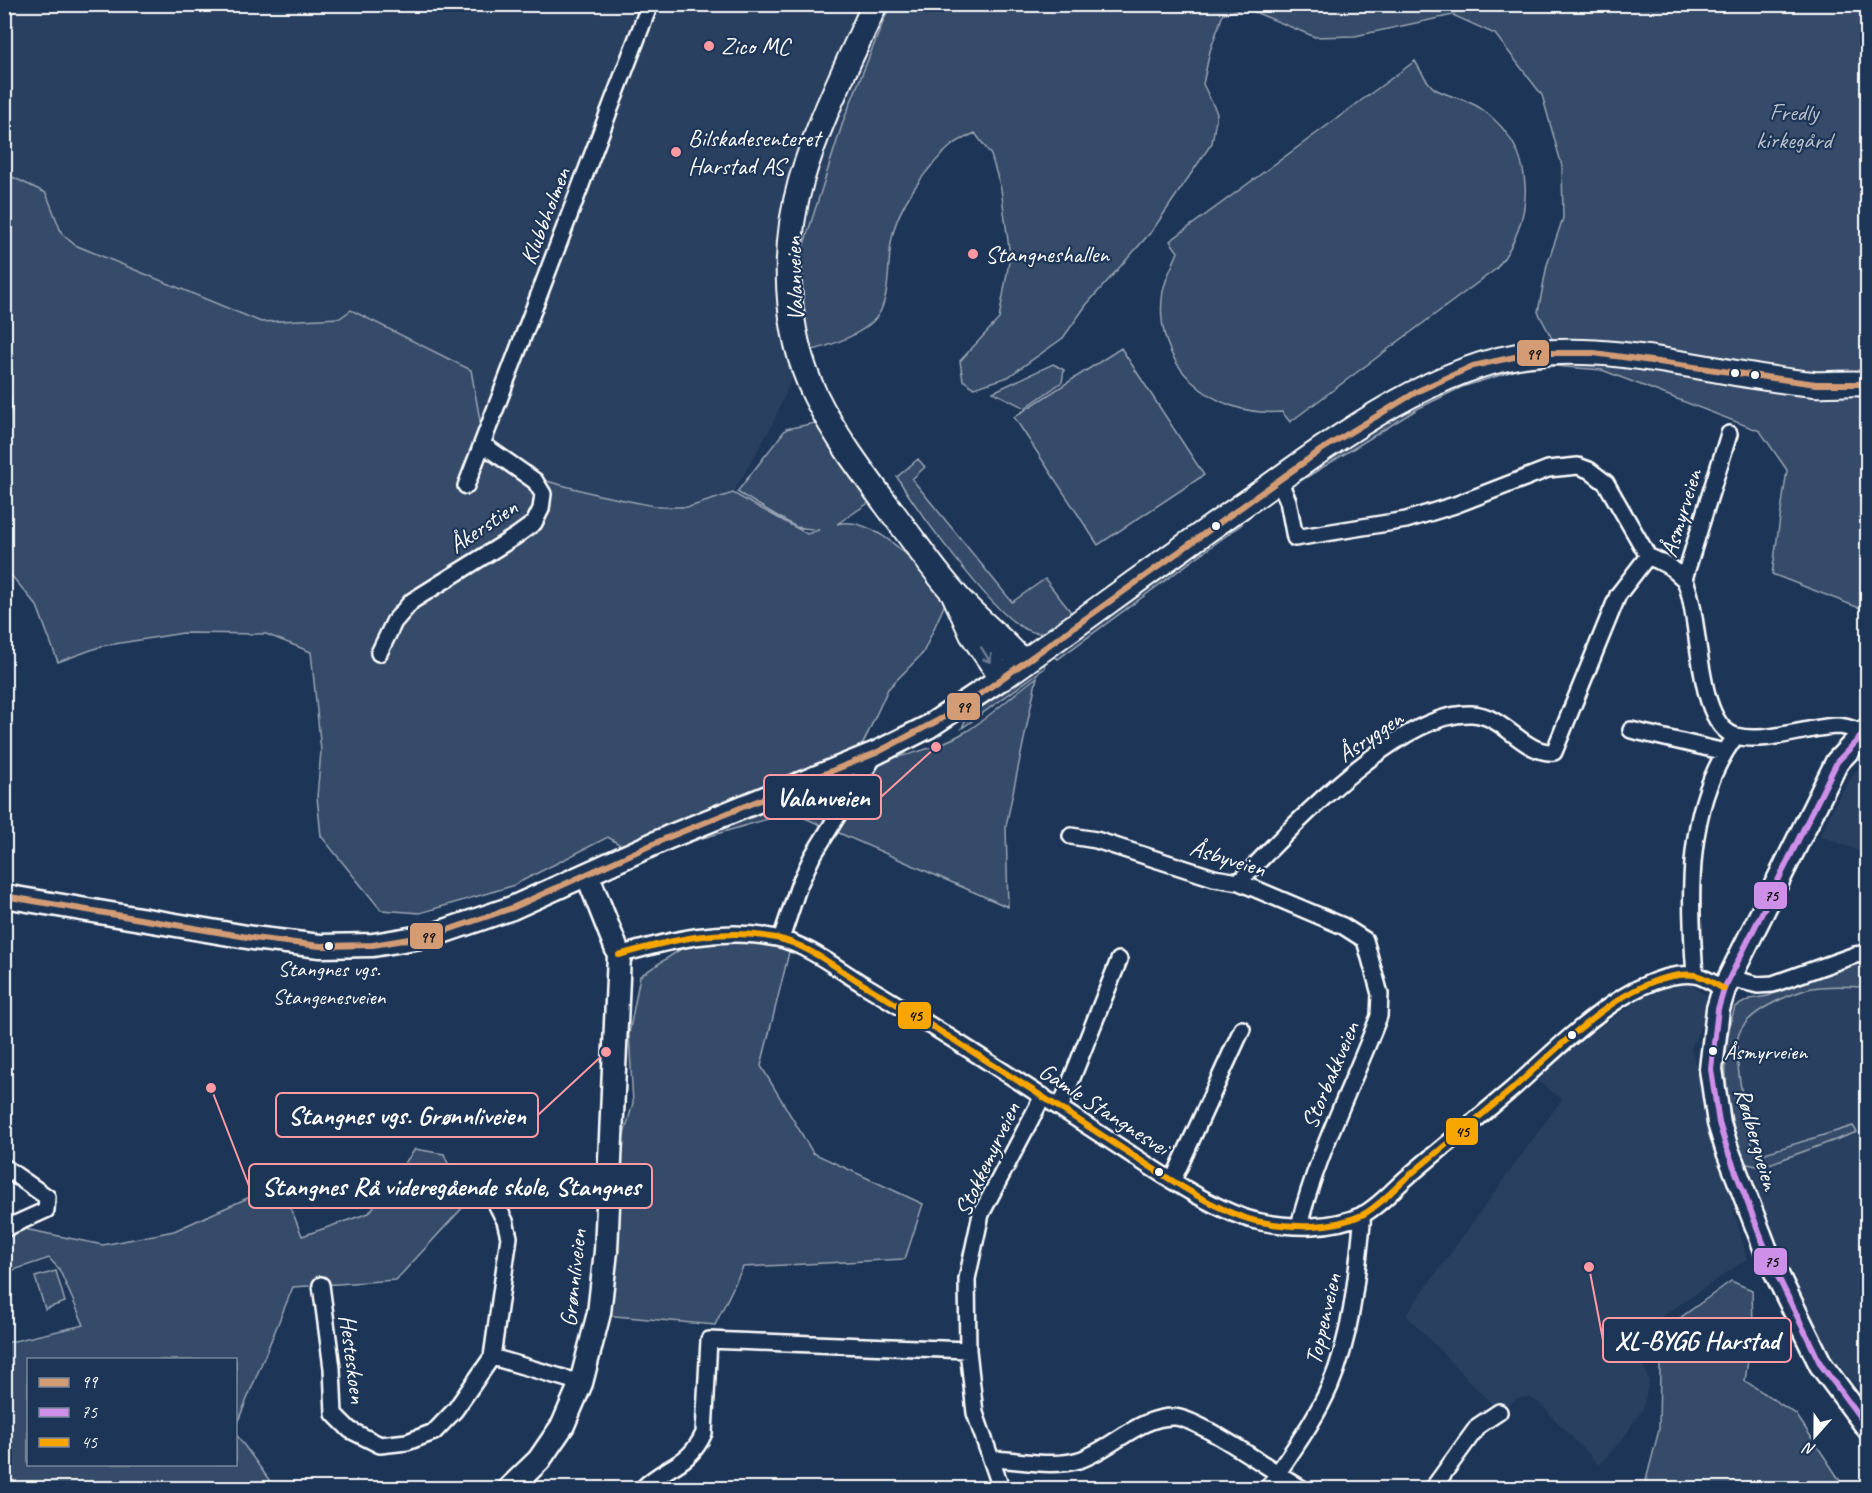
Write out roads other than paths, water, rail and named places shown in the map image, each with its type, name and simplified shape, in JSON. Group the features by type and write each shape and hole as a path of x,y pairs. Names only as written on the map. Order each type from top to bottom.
{"main road":[{"name":"Valanveien","path":"875,4 825,116 801,182 790,252 790,290 794,326 814,393 839,439 954,594 1001,638 1023,663"},
{"path":"1002,678 1321,450 1419,391 1473,366 1533,353 1594,353 1816,384 1868,384"},
{"path":"1816,384 1843,395 1868,401"},
{"name":"Valanveien","path":"954,594 972,634 1002,678"}],"street":[{"name":"Klubbholmen","path":"482,444 650,4"},
{"name":"Åsmyrveien","path":"1729,434 1684,579 1691,596 1702,680 1719,724 1736,736"},
{"name":"Åkerstien","path":"378,653 394,622 412,601 516,536 534,523 541,509 543,494 535,481 482,444 466,486"},
{"path":"1279,480 1288,501 1295,538 1406,520 1455,505 1548,469 1578,466 1589,470 1606,483 1648,556 1669,566 1684,579"},
{"name":"Åsryggen","path":"1239,882 1313,806 1350,775 1383,749 1424,727 1450,718 1476,714 1499,722 1534,747 1547,753 1554,752 1618,595 1648,556"},
{"path":"4,896 253,938 320,946 373,945 433,935 512,908 669,837 876,753 928,727 1002,678"},
{"path":"1865,731 1838,726 1761,737 1736,736 1710,781 1700,809 1696,834 1692,934 1695,975 1727,983 1773,984 1855,955 1868,953"},
{"path":"1631,730 1725,752"},
{"name":"Rødbergveien","path":"1865,731 1838,762 1727,983 1718,1009 1711,1070 1719,1123 1727,1149 1769,1258 1821,1365 1868,1428"},
{"path":"781,939 799,885 812,857 876,753"},
{"name":"Åsbyveien","path":"1071,836 1096,840 1214,878 1239,882 1343,926 1365,940"},
{"name":"Grønnliveien","path":"510,1488 528,1473 552,1442 581,1383 600,1314 604,1275 619,955 587,874"},
{"name":"Gamle Stangnesvei","path":"619,955 667,941 710,935 744,933 781,939 810,952 871,988 1173,1180 1215,1204 1259,1222 1299,1226 1322,1226 1363,1214 1512,1089 1582,1026 1621,999 1659,980 1695,975"},
{"name":"Storbakkveien","path":"1299,1226 1308,1188 1322,1151 1379,1016 1380,994 1365,940"},
{"path":"1060,1108 1119,960"},
{"path":"1173,1180 1242,1029"},
{"name":"Stokkemyrveien","path":"1001,1488 993,1459 975,1413 968,1350 966,1279 981,1214 1043,1096"},
{"path":"4,1167 47,1197 46,1210 4,1229"},
{"name":"Hesteskoen","path":"321,1285 332,1368 334,1414 350,1430 380,1445 407,1442 434,1431 455,1410 492,1357 509,1237 505,1221 488,1188"},
{"name":"Toppenveien","path":"1268,1488 1317,1412 1339,1363 1351,1310 1363,1214"},
{"path":"643,1488 691,1456 698,1447 704,1433 709,1340 968,1350"},
{"path":"492,1357 581,1383"},
{"path":"1433,1488 1472,1433 1485,1420 1500,1412"},
{"path":"993,1459 1060,1463 1077,1461 1146,1424 1175,1417 1199,1424 1300,1488"}],"place":[{"name":"Zico MC","path":"709,46"},
{"name":"Bilskadesenteret Harstad AS","path":"676,152"},
{"name":"Stangneshallen","path":"973,254"},
{"name":"Valanveien","path":"936,747"},
{"name":"Stangnes vgs. Stangenesveien","path":"329,946"},
{"name":"Åsmyrveien","path":"1713,1051"},
{"name":"Stangnes vgs. Grønnliveien","path":"606,1052"},
{"name":"Stangnes Rå videregående skole, Stangnes","path":"211,1088"},
{"name":"XL-BYGG Harstad","path":"1589,1267"}],"park label":[{"name":"Fredly kirkegård","path":"1794,126"}]}
